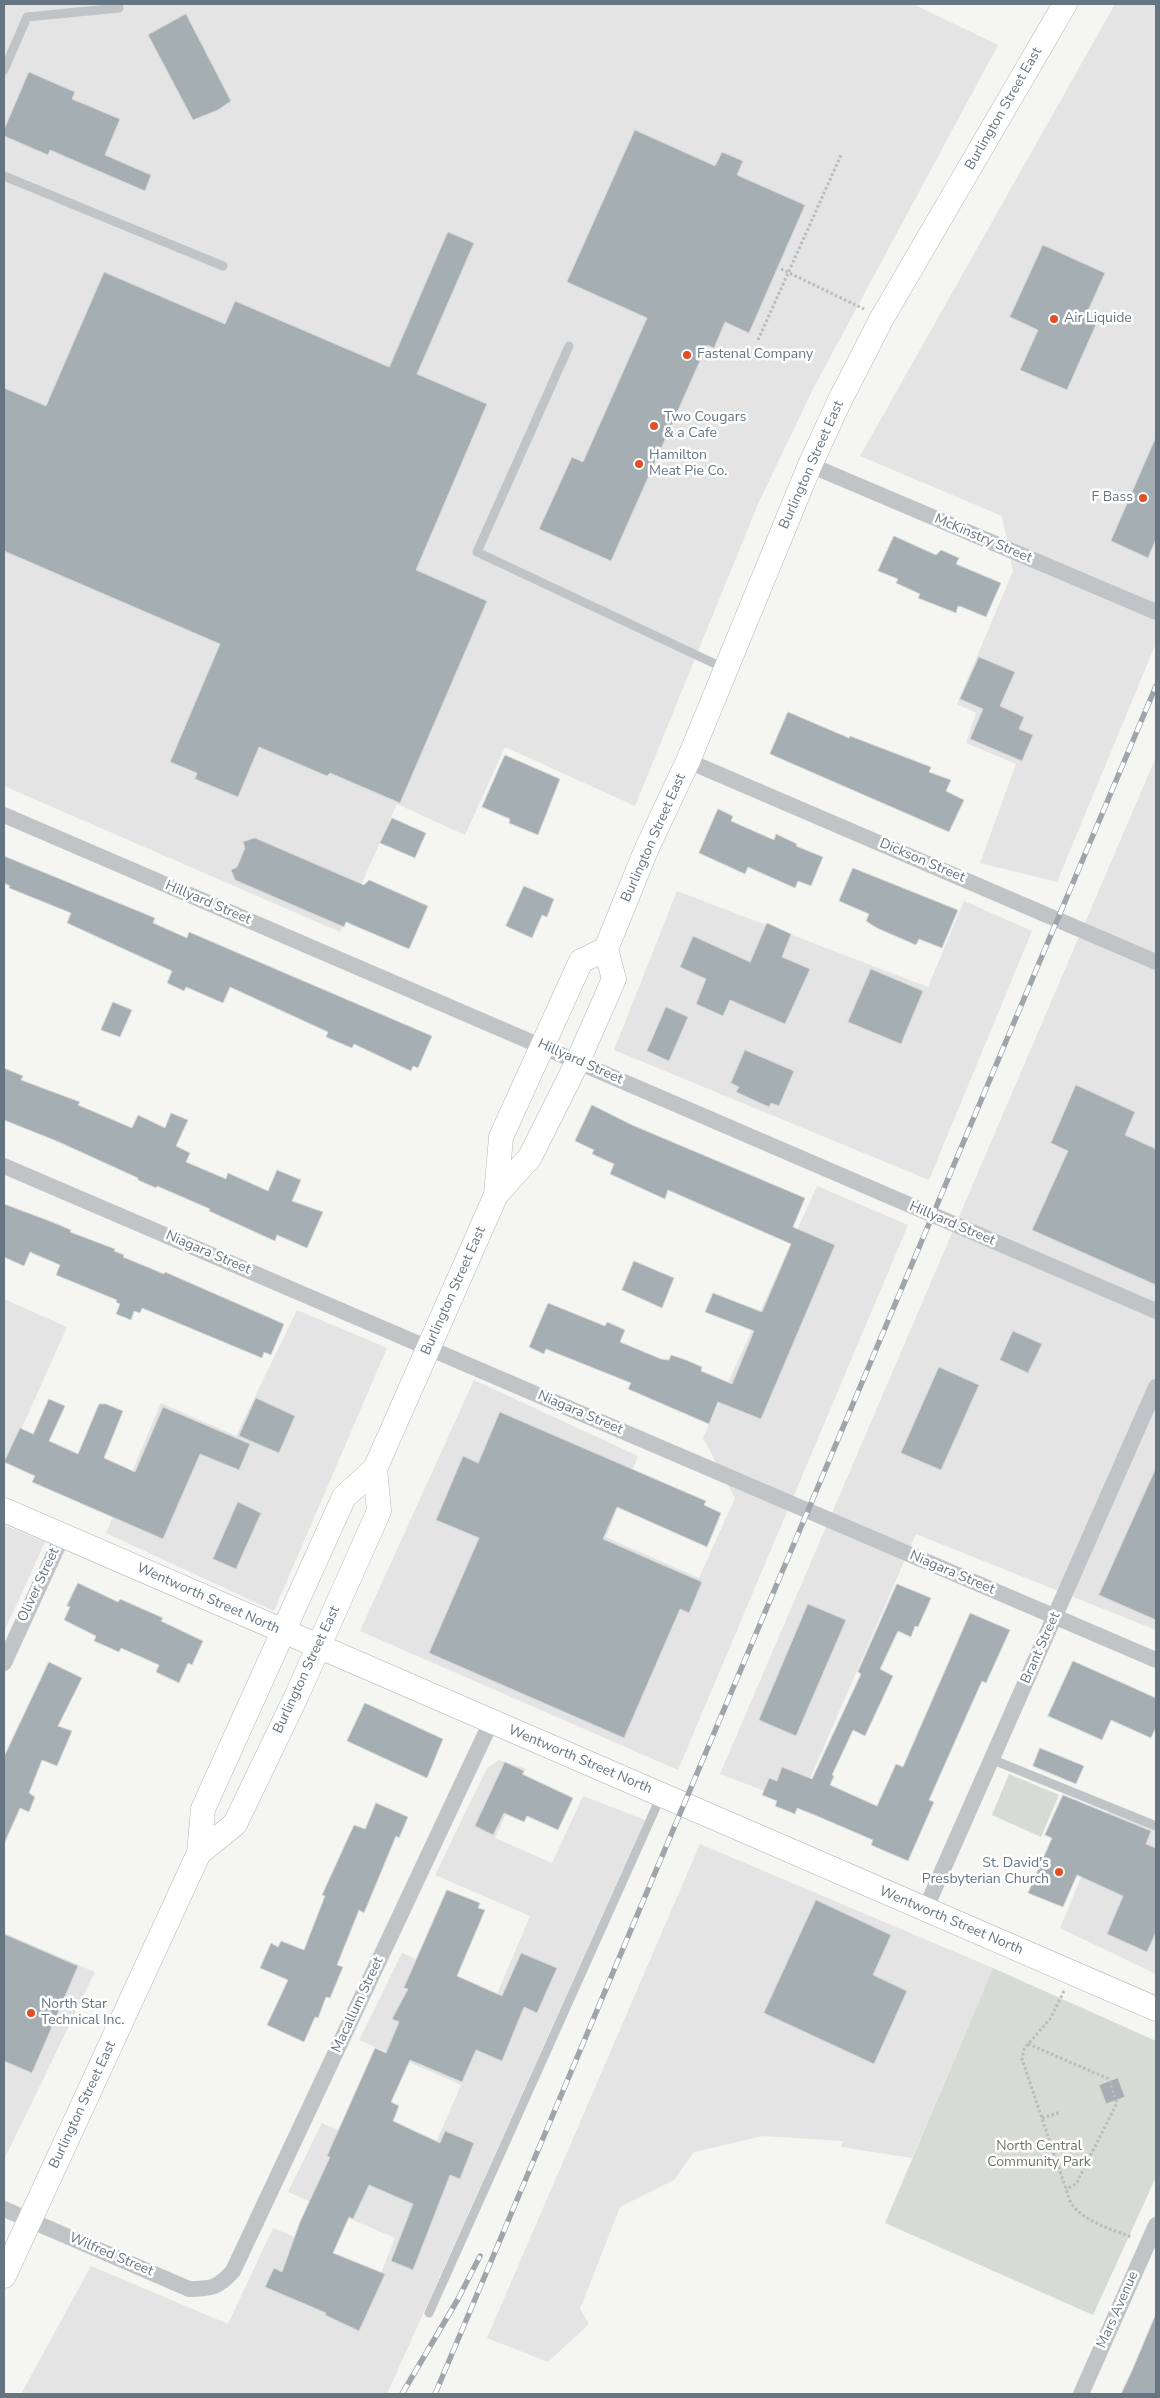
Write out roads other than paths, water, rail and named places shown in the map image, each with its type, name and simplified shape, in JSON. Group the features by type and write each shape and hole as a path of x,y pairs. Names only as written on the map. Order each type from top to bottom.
{"main road":[{"name":"Burlington Street East","path":"496,1195 530,1157 578,1061 614,979 606,949 648,848 688,761 810,465 839,402 882,318 1064,4"},
{"name":"Burlington Street East","path":"4,2276 199,1852 203,1810 344,1497 375,1469 430,1348 496,1195 501,1137 582,961 606,949"},
{"name":"Burlington Street East","path":"199,1852 235,1824 318,1647 379,1511 375,1469"},
{"name":"Wentworth Street North","path":"4,1510 1156,2009"}],"street":[{"name":"McKinstry Street","path":"810,465 1156,612"},
{"name":"Dickson Street","path":"688,761 1156,962"},
{"name":"Hillyard Street","path":"4,815 1156,1311"},
{"name":"Niagara Street","path":"4,1166 1156,1660"},
{"name":"Brant Street","path":"925,1910 1156,1387"},
{"name":"Oliver Street","path":"4,1663 63,1535"},
{"name":"Macallum Street","path":"220,2285 232,2271 491,1722"},
{"name":"Wilfred Street","path":"4,2209 189,2289 207,2289 220,2285"},
{"name":"Mars Avenue","path":"1080,2394 1156,2225"}],"lane":[{"path":"4,70 27,17 118,8"},
{"path":"4,176 223,266"},
{"path":"569,346 477,552 726,669"},
{"path":"991,1759 1156,1826"},
{"path":"429,2314 662,1795"}],"railway":[{"path":"435,2394 1156,686"},
{"path":"402,2394 458,2299 480,2256"}],"place":[{"name":"Air Liquide","path":"1054,319"},
{"name":"Fastenal Company","path":"687,355"},
{"name":"Two Cougars & a Cafe","path":"654,426"},
{"name":"Hamilton Meat Pie Co.","path":"639,464"},
{"name":"F Bass","path":"1143,498"},
{"name":"St. David's Presbyterian Church","path":"1059,1872"},
{"name":"North Star Technical Inc.","path":"31,2013"}],"park label":[{"name":"North Central Community Park","path":"1039,2156"}]}
